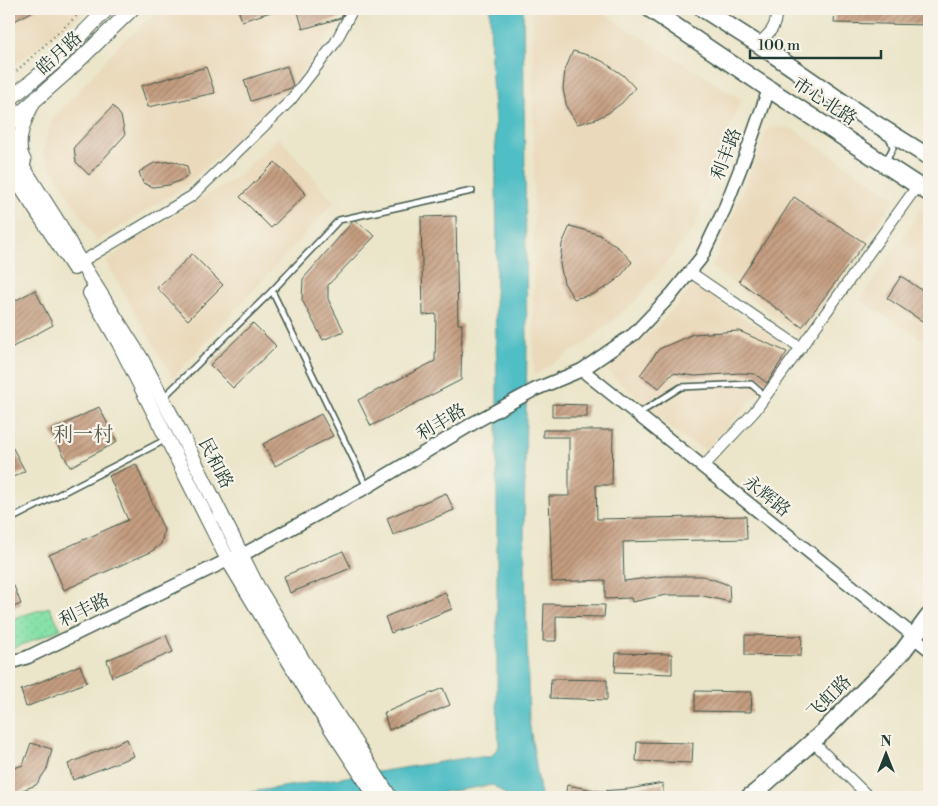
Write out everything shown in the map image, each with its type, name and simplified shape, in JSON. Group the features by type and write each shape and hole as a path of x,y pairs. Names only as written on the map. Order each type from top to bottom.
{"main road":[{"name":"皓月路","path":"9,100 55,62 106,9"},
{"name":"皓月路","path":"9,122 66,73 132,9"},
{"name":"市心北路","path":"650,9 769,89 924,189"},
{"name":"市心北路","path":"703,9 860,114 929,157"},
{"path":"9,86 41,74"},
{"path":"33,102 21,134 20,150 33,182"},
{"name":"民和路","path":"9,145 142,360 257,586 390,797"},
{"name":"民和路","path":"11,174 87,288 119,343 228,560 376,797"},
{"name":"飞虹路","path":"762,797 818,746 923,639 929,616"},
{"name":"飞虹路","path":"749,797 823,732 903,651 923,639"}],"street":[{"path":"81,262 192,196 290,101 335,43 353,9"},
{"path":"758,44 770,33 777,20 776,9"},
{"name":"利丰路","path":"9,663 28,656 242,555 367,487 477,421 534,390 582,370 634,334 672,294 701,258 724,210 769,89"},
{"path":"703,467 756,411 801,348 924,189"},
{"path":"690,272 801,348"},
{"name":"永辉路","path":"582,370 923,639"},
{"path":"818,746 869,797"}],"lane":[{"path":"874,157 888,156 893,148 887,131"},
{"path":"162,398 272,291 339,220 472,191"},
{"path":"272,291 367,487"},
{"path":"637,414 682,387 751,384 766,397"},
{"path":"9,520 168,439"}],"path":[{"path":"9,77 84,9"}],"shaded area":[{"path":"9,9 89,9 12,66 9,66"},
{"path":"160,9 343,9 326,42 281,97 183,188 97,241 42,153 51,122 121,43"},
{"path":"533,9 596,9 741,99 693,230 635,301 586,343 534,375"},
{"path":"768,128 793,129 895,198 801,337 712,267"},
{"path":"279,137 334,202 173,378 106,262 127,245 238,176"},
{"path":"921,209 929,214 929,344 860,300"},
{"path":"694,285 793,350 758,393 705,450 681,437 608,371 617,360 658,326"}],"green space":[{"path":"49,607 61,629 9,650 9,620"}],"water":[{"path":"490,9 523,9 527,346 524,531 529,721 541,797 506,797 505,794 493,785 410,797 220,797 472,757 491,757 499,746 497,702 497,375 495,298 497,245 495,123"}],"building":[{"path":"9,9 37,9 9,24"},
{"path":"238,9 277,9 277,10 242,21"},
{"path":"297,9 343,9 344,11 341,18 303,29"},
{"path":"835,9 929,9 929,25 834,23"},
{"path":"573,51 602,61 623,75 635,88 622,103 608,113 596,119 577,124 567,108 563,89 565,70"},
{"path":"287,66 293,86 291,88 251,101 244,80"},
{"path":"206,67 215,93 148,107 141,86"},
{"path":"113,106 121,116 125,135 89,175 76,162 74,147"},
{"path":"173,161 187,166 189,175 169,185 153,187 143,183 139,172 154,163"},
{"path":"275,162 306,194 271,228 240,197"},
{"path":"794,197 865,243 802,327 739,281"},
{"path":"456,216 458,324 462,324 461,380 371,426 358,400 435,361 436,314 423,315 421,217"},
{"path":"353,221 356,221 375,236 328,285 328,299 344,331 323,340 302,300 303,279"},
{"path":"570,226 600,235 620,249 632,262 619,278 605,288 593,294 574,299 564,283 560,264 562,244"},
{"path":"192,254 223,285 188,320 157,288"},
{"path":"901,276 929,295 929,310 922,321 887,298"},
{"path":"35,290 53,325 9,349 9,304"},
{"path":"253,323 276,346 233,388 210,365"},
{"path":"739,331 787,352 767,383 755,374 695,376 673,373 659,388 640,375 659,349 693,334"},
{"path":"552,404 587,405 587,417 552,417"},
{"path":"99,407 117,442 70,467 51,431"},
{"path":"321,414 333,436 275,466 263,444"},
{"path":"543,430 613,430 612,485 596,485 597,519 746,516 747,539 623,542 624,581 665,576 703,576 729,585 730,602 699,595 666,595 632,602 631,598 605,599 605,580 552,582 549,496 569,496 569,437 543,437"},
{"path":"9,441 25,471 9,479"},
{"path":"136,464 164,530 161,544 151,552 64,590 49,555 128,520 109,476"},
{"path":"446,493 454,510 393,535 387,518"},
{"path":"343,551 351,568 290,593 284,576"},
{"path":"14,586 21,604 9,609 9,588"},
{"path":"445,592 452,609 391,633 385,617"},
{"path":"544,604 605,605 604,617 556,616 556,641 543,641"},
{"path":"166,635 173,652 112,677 107,660"},
{"path":"745,635 802,636 801,656 745,655"},
{"path":"616,653 672,654 672,674 615,672"},
{"path":"80,665 87,682 26,707 21,690"},
{"path":"551,679 607,680 607,700 550,698"},
{"path":"443,688 450,705 389,730 384,713"},
{"path":"695,691 752,692 751,712 695,711"},
{"path":"127,739 134,756 73,780 68,764"},
{"path":"637,742 693,743 692,763 636,761"},
{"path":"31,743 52,749 47,769 36,785 12,794 9,787 9,770 23,765"},
{"path":"663,783 663,797 565,797 567,785 600,791 629,789"}],"district":[{"name":"利一村","path":"83,434"}]}
